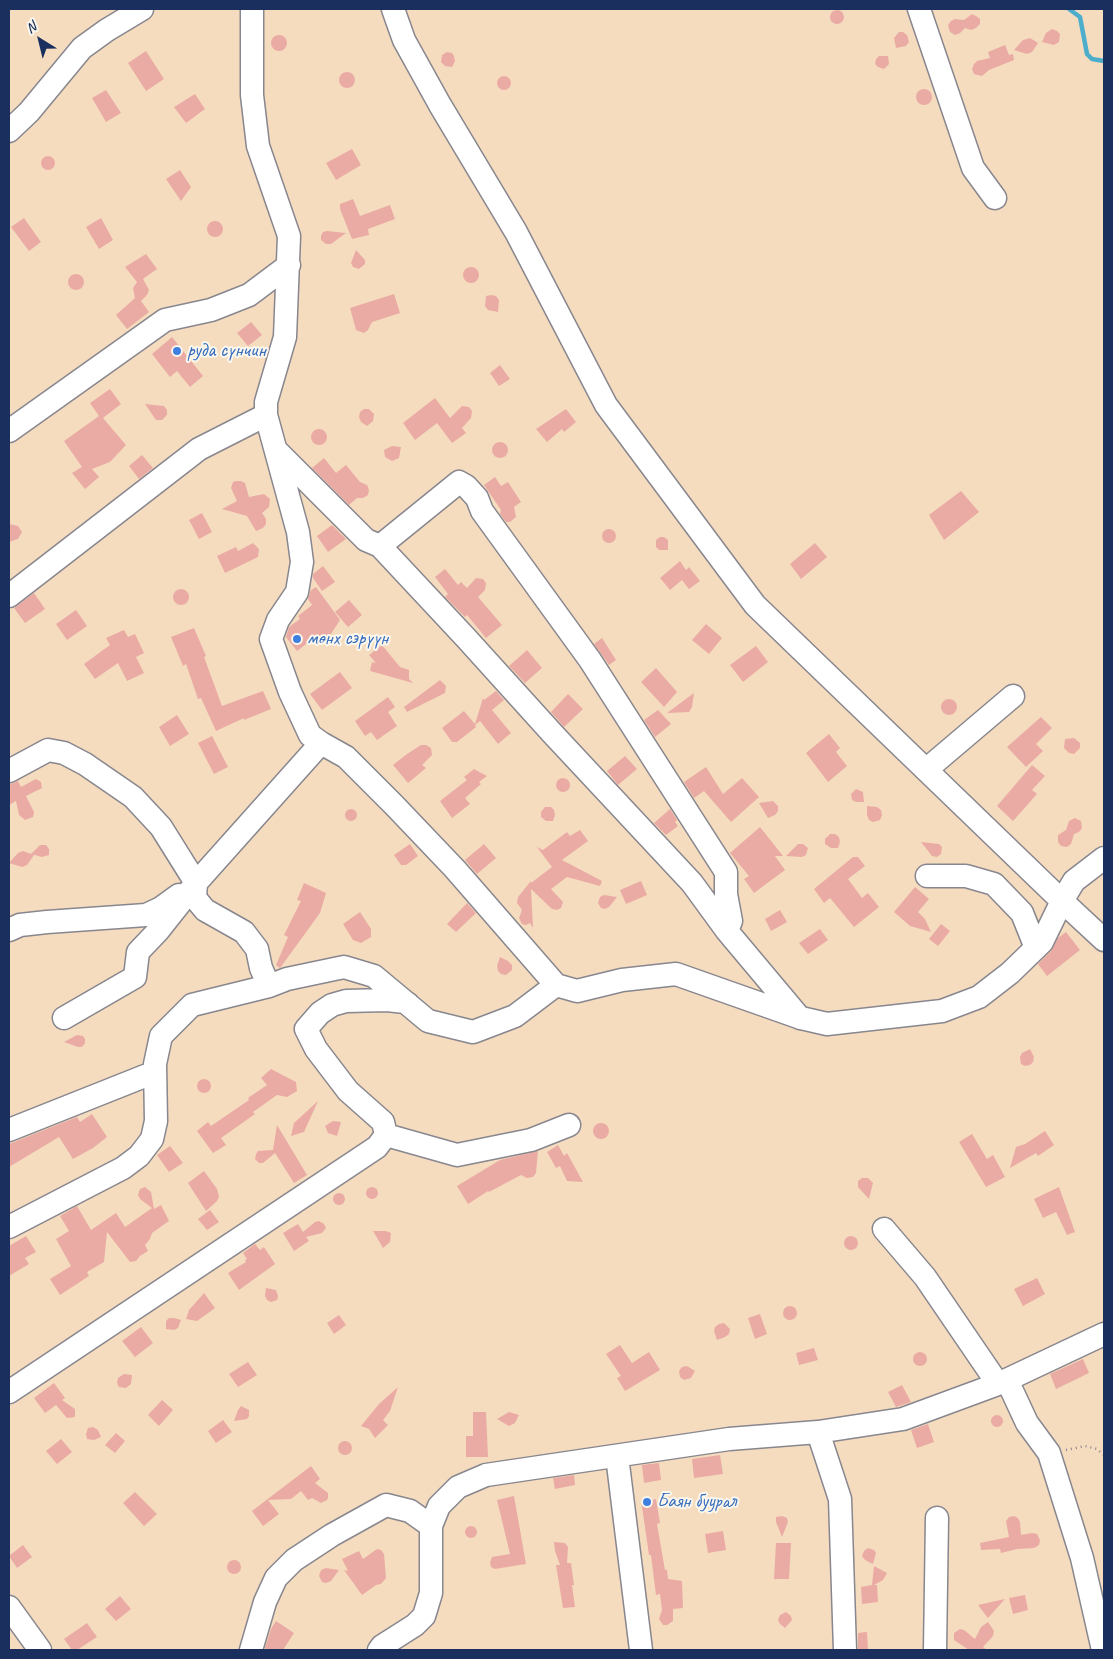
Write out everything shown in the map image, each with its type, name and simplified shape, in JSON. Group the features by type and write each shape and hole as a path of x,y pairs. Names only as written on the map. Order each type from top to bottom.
{"street":[{"path":"9,130 29,112 82,48 142,9"},
{"path":"252,9 252,95 258,146 288,236 289,265 285,337 266,402 266,415 298,532 302,562 297,592 278,620 271,639 290,692 310,735 320,743 346,757 394,804 456,869 556,984 577,991 622,980 676,974 801,1018 827,1024 942,1011 979,997 1036,948 1042,942 1074,881 1104,858"},
{"path":"393,9 404,40 440,105 516,232 606,406 755,605 1104,940"},
{"path":"918,9 973,168 995,198"},
{"path":"9,431 165,320 211,310 249,295 289,265"},
{"path":"9,596 199,448 266,415"},
{"path":"277,451 366,540 380,546 692,884 727,931 801,1018"},
{"path":"380,546 459,482 466,486 477,498 482,511 590,660 726,872 726,894 731,921 727,931"},
{"path":"927,770 1013,696"},
{"path":"64,1018 135,977 138,952 158,931 196,882 320,743"},
{"path":"9,771 48,750 64,754 85,764 134,797 160,827 196,882 195,898 205,910 244,932 257,949 261,968 269,986"},
{"path":"927,876 966,876 994,884 1022,913 1036,948"},
{"path":"9,930 20,925 47,922 146,915 161,908 196,882"},
{"path":"9,1227 123,1168 139,1156 152,1139 156,1121 155,1064 161,1036 192,1005 269,986 287,979 344,967 374,976 428,1021"},
{"path":"9,1392 377,1147 386,1135 383,1122 348,1091 316,1049 306,1030 320,1013 332,1005 346,1001 387,1000 405,1002 428,1021 473,1032 515,1016 556,984"},
{"path":"9,1130 155,1072"},
{"path":"386,1135 457,1155 531,1140 569,1125"},
{"path":"884,1229 925,1277 1003,1382 1027,1423 1049,1453 1082,1558 1102,1650"},
{"path":"379,1650 382,1646 415,1625 424,1616 431,1593 431,1526 439,1506 458,1487 486,1475 729,1439 818,1432 903,1419 1003,1382 1104,1334"},
{"path":"818,1432 840,1499 846,1650"},
{"path":"617,1456 641,1650"},
{"path":"251,1650 265,1602 276,1578 294,1560 332,1535 386,1505 410,1511 431,1526"},
{"path":"935,1650 936,1518"},
{"path":"9,1607 40,1650"}],"path":[{"path":"1049,1453 1085,1446 1097,1449 1104,1455"}],"building":[{"path":"837,10 842,12 844,17 842,22 837,24 832,22 830,17 832,12"},
{"path":"972,14 980,19 980,24 976,28 971,30 965,28 955,35 950,32 948,25 951,21 955,19 964,20"},
{"path":"1052,29 1060,34 1059,42 1054,45 1042,42 1046,33"},
{"path":"899,32 907,35 909,42 906,46 896,48 894,38"},
{"path":"279,35 287,43 279,51 271,43"},
{"path":"1030,38 1038,43 1032,52 1027,54 1014,50 1023,40"},
{"path":"1005,45 1009,55 1013,54 1014,60 989,70 982,76 974,74 972,69 977,61 990,58 988,52"},
{"path":"146,51 164,79 146,91 128,63"},
{"path":"447,52 452,53 454,56 455,61 452,67 445,66 441,62 442,55"},
{"path":"879,56 888,56 889,64 884,69 875,64"},
{"path":"347,72 355,80 347,88 339,80"},
{"path":"504,76 509,78 511,83 509,88 504,90 499,88 497,83 499,78"},
{"path":"924,89 932,97 924,105 916,97"},
{"path":"106,90 121,113 106,122 92,98"},
{"path":"195,94 205,109 186,123 174,107"},
{"path":"352,149 361,165 336,180 326,163"},
{"path":"48,156 53,158 55,163 53,168 48,170 43,168 41,163 43,158"},
{"path":"180,170 191,187 181,201 166,179"},
{"path":"353,199 360,216 390,205 395,219 368,229 369,235 352,239 340,209 340,204"},
{"path":"24,218 41,242 29,251 11,227"},
{"path":"101,218 113,240 99,249 86,227"},
{"path":"215,221 223,229 215,237 207,229"},
{"path":"323,232 346,233 331,244 326,244 321,240 321,236"},
{"path":"356,250 365,260 365,264 359,269 353,267 351,263"},
{"path":"146,254 157,269 143,279 149,290 141,301 149,312 127,329 116,315 135,298 133,288 137,282 125,267"},
{"path":"471,267 477,269 479,275 477,281 471,283 465,281 463,275 465,269"},
{"path":"76,274 84,282 76,290 68,282"},
{"path":"394,294 400,313 372,322 364,333 356,330 350,308"},
{"path":"486,296 496,296 499,300 498,312 488,310 485,306"},
{"path":"251,322 262,335 248,346 237,333"},
{"path":"172,337 203,376 190,387 177,371 170,377 152,354"},
{"path":"500,365 510,379 499,386 490,373"},
{"path":"110,389 121,404 103,418 126,445 110,462 92,469 99,477 85,489 72,473 82,467 64,441 99,416 90,403"},
{"path":"435,398 450,418 462,406 469,407 472,411 471,418 462,428 466,433 452,443 437,423 415,440 403,423"},
{"path":"145,404 164,406 167,410 167,415 162,420 156,420"},
{"path":"364,409 369,409 374,414 373,421 367,426 361,422 359,417 360,412"},
{"path":"566,409 576,422 564,432 562,429 547,442 536,429"},
{"path":"319,429 327,437 319,445 311,437"},
{"path":"500,442 508,450 500,458 492,450"},
{"path":"392,446 401,447 399,458 392,461 385,457 384,450"},
{"path":"142,455 153,468 139,479 129,466"},
{"path":"324,458 336,473 346,465 360,482 367,485 368,495 363,498 357,498 349,505 312,468"},
{"path":"495,477 501,486 508,482 521,502 514,507 516,517 510,522 506,522 500,514 501,510 484,485"},
{"path":"233,482 245,483 249,497 264,494 270,499 269,507 262,513 266,519 266,524 263,528 256,531 247,516 222,509 237,501 231,488"},
{"path":"961,491 979,512 944,540 929,515"},
{"path":"202,513 212,532 199,539 189,520"},
{"path":"9,524 18,526 22,532 18,539 9,542"},
{"path":"332,525 346,539 328,552 317,536"},
{"path":"609,529 614,531 616,536 614,541 609,543 604,541 602,536 604,531"},
{"path":"660,537 668,540 668,550 659,550 656,547 656,540"},
{"path":"253,543 259,549 258,557 225,573 217,556 236,547 238,551"},
{"path":"815,543 827,557 801,579 790,564"},
{"path":"680,561 686,570 689,567 700,581 689,589 682,580 670,590 660,578"},
{"path":"323,566 335,582 322,591 313,578 313,574"},
{"path":"445,569 458,585 461,582 467,588 476,578 483,579 486,583 485,590 478,597 502,625 486,638 467,615 465,617 445,597 448,594 435,577"},
{"path":"316,587 340,620 329,637 317,636 297,651 286,637 289,627 300,619 298,616 312,605 308,599 311,590"},
{"path":"181,589 189,597 181,605 173,597"},
{"path":"34,593 45,609 25,623 14,608"},
{"path":"349,600 362,615 348,627 335,612"},
{"path":"76,610 87,626 67,640 56,624"},
{"path":"706,624 722,638 709,654 692,640"},
{"path":"194,628 206,656 204,657 222,706 263,691 271,709 244,720 244,718 216,731 201,698 198,699 186,664 183,666 171,637"},
{"path":"124,630 128,637 135,634 144,653 136,657 144,673 127,681 118,663 95,679 84,664 110,645 106,638"},
{"path":"602,638 616,660 609,665 594,644"},
{"path":"382,645 400,667 409,670 409,679 413,683 370,671 372,662 376,663 369,655"},
{"path":"756,646 768,662 743,682 730,665"},
{"path":"527,650 542,668 525,683 509,666"},
{"path":"656,668 677,692 664,707 641,682"},
{"path":"340,672 352,688 322,710 310,694"},
{"path":"440,680 446,686 445,693 407,712 404,707"},
{"path":"496,691 504,700 492,710 511,733 498,744 480,721 475,725 476,727 457,742 452,742 442,728 464,711 475,724 483,698 484,700"},
{"path":"694,693 692,707 689,712 667,713"},
{"path":"568,694 583,709 564,727 551,712"},
{"path":"388,697 395,707 388,712 397,726 377,740 371,732 365,736 355,721"},
{"path":"949,699 957,707 949,715 941,707"},
{"path":"658,710 671,724 655,737 644,720"},
{"path":"177,715 189,734 170,746 159,727"},
{"path":"1041,717 1052,728 1036,744 1043,751 1026,767 1007,747"},
{"path":"829,734 840,748 836,752 847,766 828,782 806,753"},
{"path":"212,736 228,767 214,774 198,743"},
{"path":"1074,738 1080,743 1080,748 1074,754 1069,753 1064,748 1065,739"},
{"path":"421,745 431,748 432,755 422,765 426,768 408,783 393,765"},
{"path":"625,756 637,769 618,785 607,771"},
{"path":"1032,765 1045,776 1032,790 1037,794 1013,821 997,806"},
{"path":"706,767 723,794 742,778 759,797 731,822 704,791 694,798 684,782"},
{"path":"474,769 487,776 465,798 470,804 452,818 440,801 467,780 464,777"},
{"path":"563,778 568,780 570,785 568,790 563,792 558,790 556,785 558,780"},
{"path":"36,779 41,782 42,788 26,796 34,812 33,817 25,820 19,815 16,801 9,805 9,785 18,781 21,787"},
{"path":"856,789 863,792 864,802 852,800 851,794"},
{"path":"773,801 778,806 778,811 775,815 768,818 759,803"},
{"path":"867,806 877,807 881,810 880,820 873,822 869,820"},
{"path":"545,807 551,807 554,810 553,821 546,821 541,817 541,812"},
{"path":"353,809 356,810 356,820 349,821 346,820 345,813 346,810"},
{"path":"670,809 677,820 675,822 678,826 666,835 654,823"},
{"path":"1075,818 1081,821 1082,828 1074,834 1071,844 1067,847 1061,846 1058,842 1058,835 1066,830 1069,821"},
{"path":"760,827 783,856 775,856 785,870 754,893 744,879 749,876 730,853"},
{"path":"580,830 588,841 562,860 602,881 600,886 567,877 551,889 563,902 561,908 557,910 552,909 531,889 533,928 530,923 522,924 519,918 522,910 517,903 518,897 531,881 531,883 552,867 537,847 543,850 567,832 570,836"},
{"path":"830,834 835,834 839,837 838,848 831,848 825,844 825,839"},
{"path":"921,842 939,844 942,847 941,854 937,857 932,856"},
{"path":"410,844 418,856 406,865 401,865 394,855"},
{"path":"484,844 496,858 477,874 465,860"},
{"path":"798,844 803,844 808,848 806,855 802,857 786,856"},
{"path":"40,845 46,845 49,849 49,855 42,857 31,854"},
{"path":"23,851 34,855 27,865 22,867 9,863 18,853"},
{"path":"853,857 858,857 865,866 848,879 862,898 868,893 879,907 854,927 830,898 824,903 814,889"},
{"path":"641,881 647,895 626,904 620,890"},
{"path":"304,883 326,893 320,913 280,968 276,965 288,937 284,935 301,901 297,900"},
{"path":"915,887 929,899 918,912 925,919 931,932 910,926 894,912"},
{"path":"604,895 617,897 605,909 601,908 598,903 600,897"},
{"path":"467,903 476,913 456,932 447,924"},
{"path":"780,910 787,922 771,931 765,919"},
{"path":"360,912 371,929 371,937 361,943 353,940 343,924"},
{"path":"941,924 950,931 938,946 929,939"},
{"path":"820,929 828,940 808,954 799,943"},
{"path":"1066,932 1080,950 1047,976 1038,964 1051,951 1058,938"},
{"path":"500,957 512,965 512,970 506,975 498,971 497,966"},
{"path":"77,1035 83,1036 85,1039 82,1047 64,1042"},
{"path":"1030,1049 1034,1057 1033,1062 1025,1066 1021,1064 1020,1057 1022,1053"},
{"path":"271,1069 296,1082 297,1091 287,1097 277,1095 253,1112 255,1114 221,1138 226,1145 213,1153 197,1131 208,1122 211,1126 267,1085 261,1078"},
{"path":"204,1079 209,1081 211,1086 209,1091 204,1093 199,1091 197,1086 199,1081"},
{"path":"318,1101 304,1132 291,1136 294,1123"},
{"path":"92,1114 107,1137 93,1148 73,1159 59,1137 9,1167 9,1144 77,1117 80,1122"},
{"path":"333,1121 341,1122 337,1136 328,1133 325,1126"},
{"path":"601,1123 609,1131 601,1139 593,1131"},
{"path":"277,1125 307,1175 294,1183 275,1153 263,1163 259,1163 255,1159 258,1151 273,1150"},
{"path":"1045,1131 1054,1145 1038,1156 1036,1153 1010,1168 1016,1147 1025,1144"},
{"path":"972,1134 987,1159 993,1155 1005,1177 986,1187 959,1142"},
{"path":"558,1145 564,1156 567,1153 583,1182 567,1181 560,1166 556,1168 547,1152"},
{"path":"170,1146 183,1163 169,1172 157,1155"},
{"path":"538,1151 536,1173 533,1177 527,1178 521,1175 488,1191 468,1204 457,1186 500,1160"},
{"path":"204,1171 217,1189 219,1197 206,1211 188,1183"},
{"path":"862,1178 868,1178 873,1183 869,1199 858,1187 858,1181"},
{"path":"145,1187 151,1192 154,1209 161,1205 169,1221 152,1233 145,1245 148,1251 136,1261 130,1262 107,1232 104,1262 87,1272 89,1276 60,1295 50,1279 71,1266 56,1239 69,1231 60,1216 77,1206 91,1230 116,1213 125,1227 152,1208 140,1199 138,1195 140,1189"},
{"path":"370,1187 374,1187 378,1193 374,1199 370,1199 366,1195 366,1191"},
{"path":"1059,1187 1075,1232 1067,1235 1056,1212 1043,1218 1034,1199"},
{"path":"341,1193 344,1194 344,1204 337,1205 334,1204 333,1197 334,1194"},
{"path":"210,1210 219,1222 207,1230 198,1219"},
{"path":"319,1221 326,1228 322,1233 306,1237 309,1241 294,1251 283,1233 298,1224 303,1232"},
{"path":"373,1231 391,1233 390,1242 383,1248"},
{"path":"26,1236 36,1252 25,1258 29,1264 9,1276 9,1246"},
{"path":"848,1236 854,1236 858,1243 854,1250 848,1250 844,1246 844,1240"},
{"path":"255,1244 260,1250 264,1247 275,1264 239,1290 228,1273 246,1262 245,1260 247,1259 243,1253"},
{"path":"1037,1278 1045,1294 1023,1306 1014,1289"},
{"path":"266,1288 276,1290 277,1300 271,1302 267,1300 265,1296"},
{"path":"204,1293 215,1308 197,1321 186,1319 189,1310"},
{"path":"790,1306 795,1308 797,1313 795,1318 790,1320 785,1318 783,1313 785,1308"},
{"path":"760,1314 767,1334 755,1339 748,1318"},
{"path":"339,1315 346,1325 334,1334 327,1323"},
{"path":"169,1318 181,1320 178,1328 174,1330 166,1329 166,1321"},
{"path":"724,1323 730,1329 729,1334 717,1340 714,1331 715,1327"},
{"path":"141,1327 153,1343 135,1357 122,1341"},
{"path":"620,1345 632,1363 649,1352 660,1370 625,1391 617,1378 621,1376 606,1354"},
{"path":"814,1348 818,1360 799,1365 796,1353"},
{"path":"920,1352 925,1354 927,1359 925,1364 920,1366 915,1364 913,1359 915,1354"},
{"path":"1083,1359 1089,1373 1056,1389 1050,1374"},
{"path":"248,1362 257,1375 238,1387 229,1374"},
{"path":"687,1366 695,1371 691,1378 684,1380 680,1377 679,1371 682,1367"},
{"path":"124,1374 132,1375 131,1384 126,1388 119,1387 117,1383 118,1378"},
{"path":"54,1383 65,1398 62,1400 75,1409 75,1417 67,1418 56,1405 45,1413 34,1398"},
{"path":"902,1385 911,1402 896,1407 888,1392"},
{"path":"398,1387 390,1411 383,1420 388,1425 375,1438 369,1429 361,1426 379,1404"},
{"path":"162,1400 173,1410 159,1426 148,1415"},
{"path":"241,1406 249,1410 249,1416 247,1419 234,1421 238,1410"},
{"path":"473,1412 486,1412 488,1457 466,1457 466,1436 473,1436"},
{"path":"509,1412 519,1415 515,1423 509,1426 497,1419"},
{"path":"999,1415 1002,1416 1002,1426 995,1427 992,1426 991,1419 992,1416"},
{"path":"223,1420 232,1432 216,1443 208,1431"},
{"path":"928,1424 934,1442 917,1448 911,1430"},
{"path":"93,1427 98,1430 101,1437 94,1440 87,1439 88,1428"},
{"path":"116,1433 125,1441 115,1453 105,1445"},
{"path":"61,1439 72,1452 57,1464 46,1451"},
{"path":"342,1441 348,1441 352,1448 348,1455 342,1455 338,1451 338,1445"},
{"path":"720,1455 723,1474 694,1478 692,1459"},
{"path":"659,1463 661,1480 644,1483 642,1465"},
{"path":"311,1466 320,1479 315,1483 328,1493 327,1500 321,1503 312,1498 308,1500 301,1491 291,1499 268,1500 279,1514 263,1526 252,1511"},
{"path":"574,1475 575,1485 555,1489 553,1478"},
{"path":"135,1492 157,1514 144,1526 123,1503"},
{"path":"514,1496 526,1564 495,1569 491,1567 490,1563 492,1557 510,1554 497,1500"},
{"path":"652,1498 652,1500 656,1499 660,1523 657,1524 668,1579 682,1581 683,1608 673,1609 673,1621 667,1625 663,1625 659,1619 662,1610 660,1594 656,1595 641,1500"},
{"path":"782,1516 787,1518 788,1522 782,1537 776,1517"},
{"path":"1014,1516 1020,1522 1021,1535 1037,1534 1040,1540 1039,1545 1034,1548 1017,1549 1001,1553 1000,1549 981,1550 980,1543 1009,1537 1006,1521 1009,1517"},
{"path":"473,1526 476,1527 476,1537 469,1538 466,1537 465,1530 466,1527"},
{"path":"723,1531 726,1550 708,1553 705,1534"},
{"path":"554,1542 565,1543 568,1547 567,1563 571,1563 575,1607 563,1608 556,1565 560,1565"},
{"path":"776,1543 791,1543 789,1579 774,1579"},
{"path":"23,1545 32,1557 17,1568 9,1556"},
{"path":"868,1548 876,1553 873,1564 862,1556"},
{"path":"377,1549 381,1550 384,1554 386,1578 381,1584 376,1585 362,1595 344,1570 348,1571 342,1559 359,1551 363,1559"},
{"path":"234,1560 239,1562 241,1567 239,1572 234,1574 229,1572 227,1567 229,1562"},
{"path":"874,1566 887,1573 883,1580 874,1585 877,1585 878,1602 862,1604 861,1587 872,1585"},
{"path":"326,1568 339,1570 331,1581 326,1583 322,1582 319,1576 321,1570"},
{"path":"1025,1595 1028,1610 1013,1614 1009,1598"},
{"path":"120,1596 131,1609 116,1621 105,1609"},
{"path":"1005,1599 988,1618 978,1605"},
{"path":"786,1612 791,1616 792,1620 785,1628 778,1620 780,1615"},
{"path":"276,1621 294,1633 283,1650 268,1650 265,1648 271,1629"},
{"path":"988,1622 994,1631 993,1636 983,1647 987,1650 969,1650 954,1640 954,1633 960,1629 975,1639 981,1627"},
{"path":"87,1623 97,1637 77,1650 72,1650 64,1639"},
{"path":"867,1632 868,1650 858,1650 858,1633"}],"waterway":[{"path":"1069,9 1080,17 1087,54 1092,59 1104,61"}],"place":[{"name":"руда сүнчин","path":"177,351"},
{"name":"мөнх сэрүүн","path":"297,639"},
{"name":"Баян буурал","path":"647,1502"}]}
